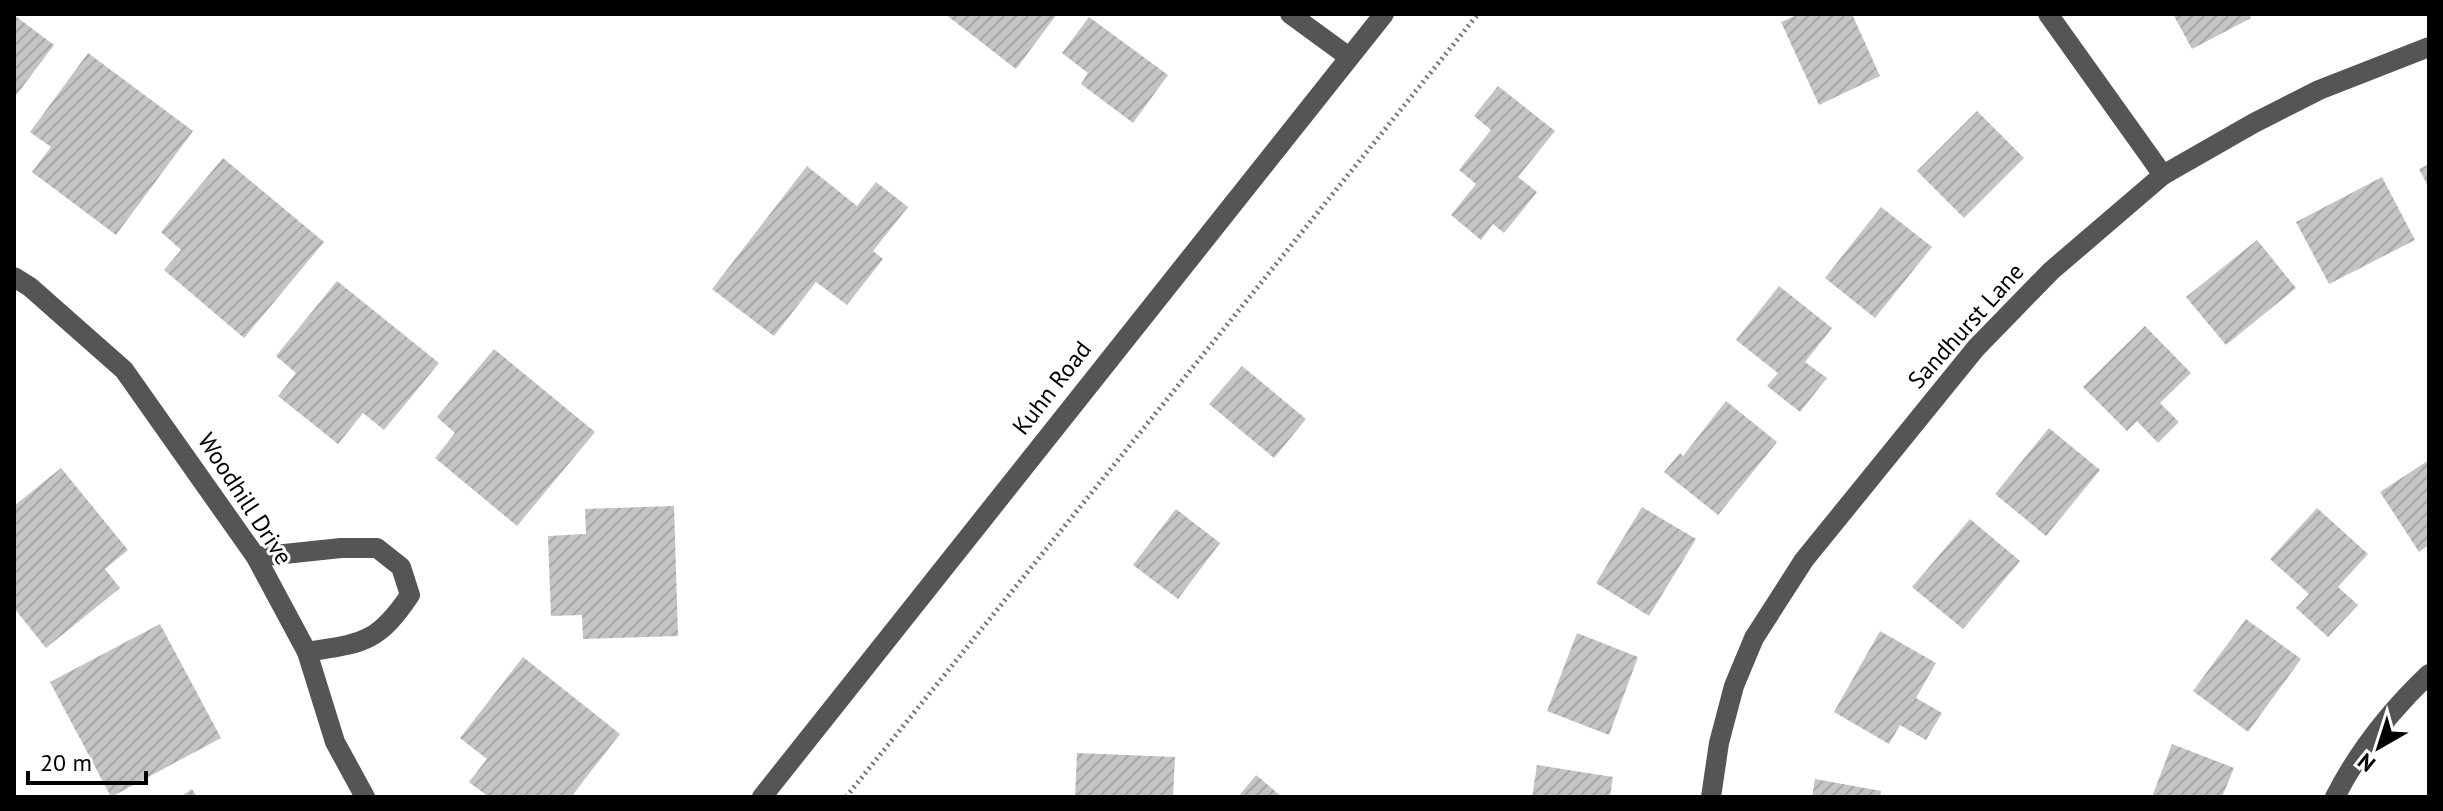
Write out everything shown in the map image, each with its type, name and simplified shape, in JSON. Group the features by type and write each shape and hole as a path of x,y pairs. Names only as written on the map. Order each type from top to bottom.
{"street":[{"path":"1290,14 1349,57"},
{"name":"Kuhn Road","path":"762,797 1384,14"},
{"path":"2048,14 2163,175"},
{"name":"Sandhurst Lane","path":"1711,797 1719,743 1734,686 1754,638 1804,560 1976,348 2051,271 2163,175 2319,90 2429,47"},
{"name":"Woodhill Drive","path":"14,277 30,287 124,370 256,557 307,652 335,742 365,797"},
{"path":"256,557 341,548 377,548 401,567 410,595 393,620 362,643 307,652"},
{"path":"2335,797 2349,770 2406,696 2429,674"}],"path":[{"path":"846,797 1478,14"}],"building":[{"path":"945,14 1057,14 1016,69"},
{"path":"1799,14 1852,14 1880,76 1819,105 1781,22"},
{"path":"2173,14 2249,14 2251,18 2192,49"},
{"path":"14,15 54,45 14,98"},
{"path":"1089,17 1168,75 1133,123 1081,84 1088,73 1062,53"},
{"path":"88,53 193,131 116,235 32,172 51,147 30,132"},
{"path":"1498,86 1555,131 1518,177 1537,192 1504,233 1493,224 1481,240 1451,215 1476,184 1459,170 1491,130 1474,116"},
{"path":"1977,111 2024,158 1964,218 1917,171"},
{"path":"223,158 324,242 244,338 164,270 181,250 161,232"},
{"path":"2429,164 2429,188 2419,169"},
{"path":"807,166 857,206 876,182 908,207 873,251 883,259 847,305 816,282 774,336 712,289"},
{"path":"2382,177 2415,240 2329,284 2296,222"},
{"path":"1881,207 1932,247 1875,318 1825,278"},
{"path":"2257,240 2296,288 2226,345 2186,297"},
{"path":"337,281 439,363 384,430 363,413 338,444 278,396 296,373 276,356"},
{"path":"1779,286 1832,328 1805,362 1827,378 1800,412 1767,386 1778,373 1736,340"},
{"path":"2145,326 2191,373 2160,403 2179,422 2158,443 2137,421 2127,431 2083,387"},
{"path":"494,349 595,432 517,526 435,458 455,433 437,417"},
{"path":"1242,366 1306,419 1274,458 1209,404"},
{"path":"1726,401 1777,442 1718,515 1664,472 1680,453 1683,456"},
{"path":"2049,428 2100,470 2046,536 1995,494"},
{"path":"2429,460 2429,545 2419,552 2380,492"},
{"path":"61,468 128,550 105,569 120,588 46,648 14,608 14,506"},
{"path":"674,506 678,636 583,639 582,615 551,616 548,536 586,534 585,509"},
{"path":"1642,507 1696,539 1649,616 1596,583"},
{"path":"2317,508 2368,554 2338,587 2358,605 2328,637 2296,608 2309,594 2270,559"},
{"path":"1176,509 1220,543 1178,599 1133,565"},
{"path":"1970,519 2020,561 1963,629 1912,587"},
{"path":"2246,619 2301,659 2248,732 2193,691"},
{"path":"160,624 221,738 111,797 50,682"},
{"path":"1880,631 1936,663 1916,698 1942,713 1926,740 1900,725 1889,744 1834,712"},
{"path":"1577,633 1638,657 1609,735 1547,711"},
{"path":"523,657 620,734 571,797 489,797 469,782 487,759 460,738"},
{"path":"2172,744 2234,768 2222,797 2152,797"},
{"path":"1077,753 1175,757 1173,797 1075,797"},
{"path":"1537,765 1613,777 1610,797 1532,797"},
{"path":"1256,775 1282,797 1238,797"},
{"path":"1815,779 1881,791 1880,797 1812,797"},
{"path":"192,789 197,797 180,797"}]}
